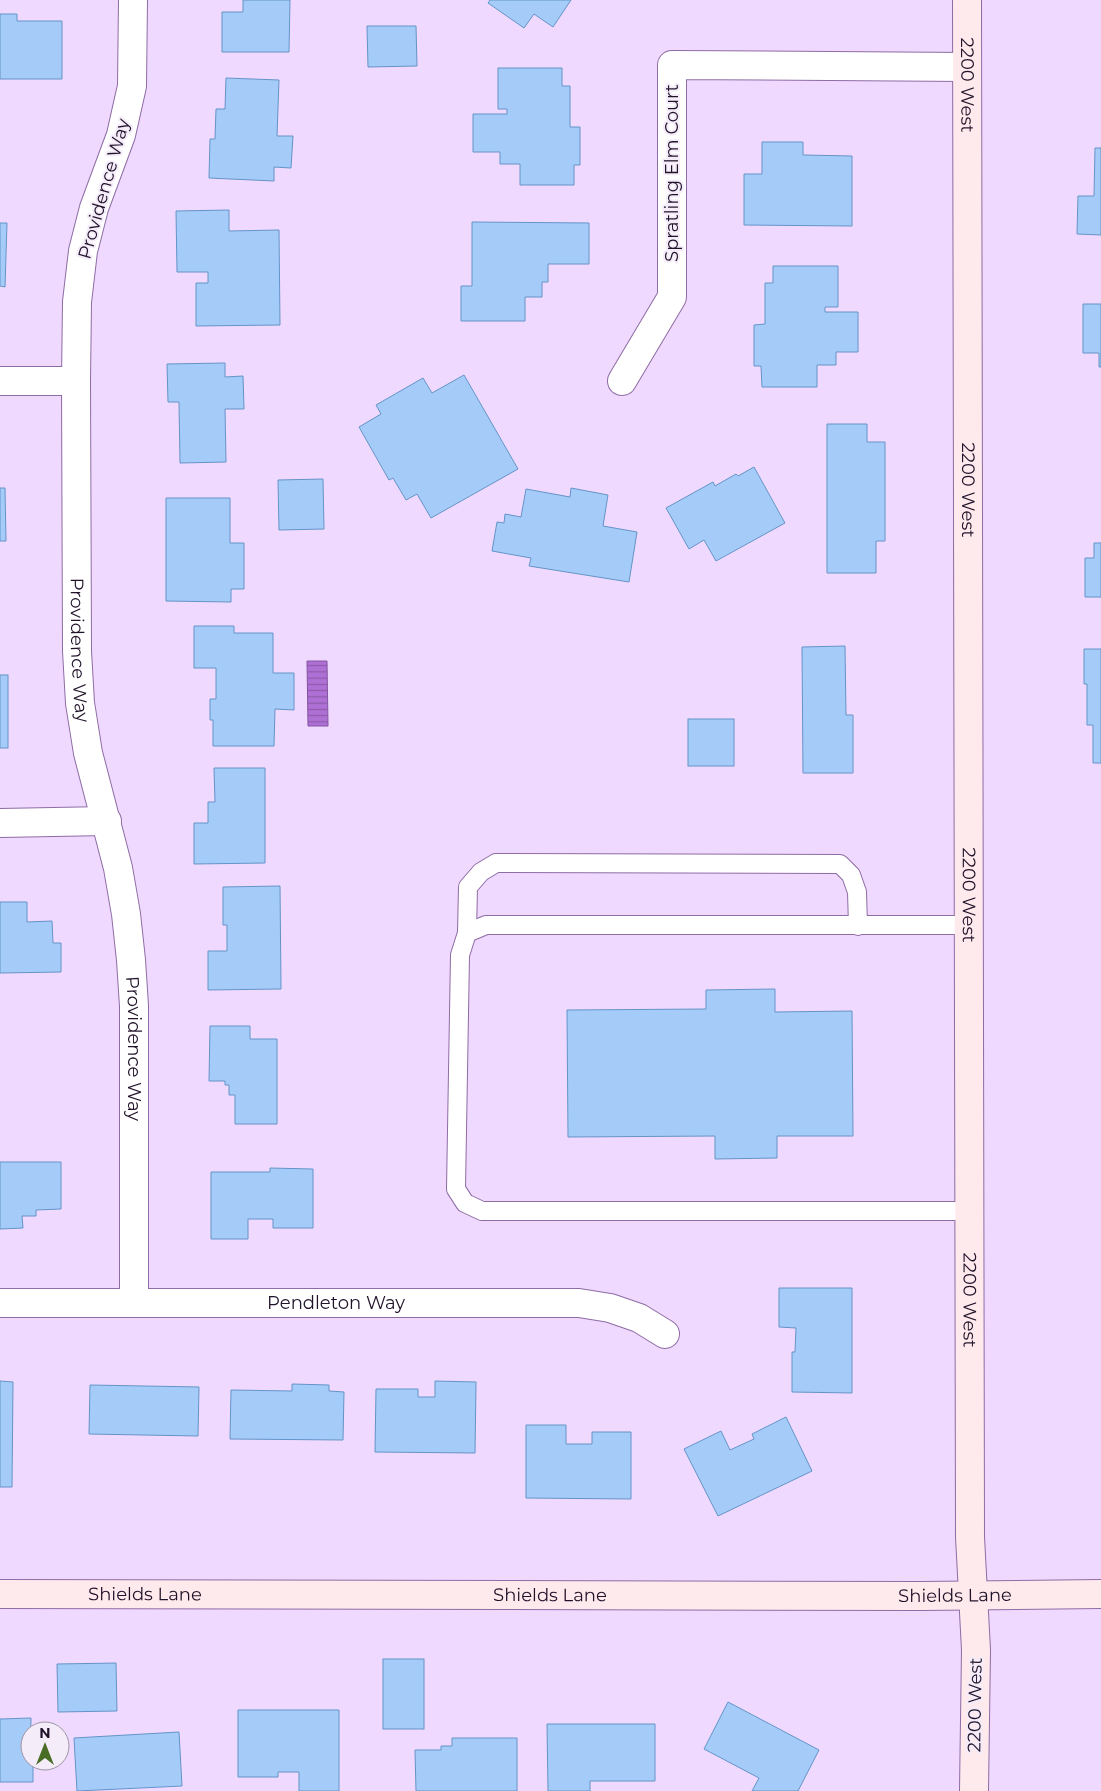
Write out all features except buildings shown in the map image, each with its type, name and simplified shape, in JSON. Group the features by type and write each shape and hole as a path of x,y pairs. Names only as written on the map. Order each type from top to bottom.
{"street":[{"name":"Providence Way","path":"133,0 132,86 121,135 94,208 83,251 78,302 76,381 77,641 80,703 88,753 118,868 132,960 134,1006 134,1303"},
{"name":"2200 West","path":"967,0 970,1527 976,1650 974,1791"},
{"name":"Spratling Elm Court","path":"622,381 672,296 672,65 967,67"},
{"path":"0,381 76,381"},
{"path":"0,823 106,821"},
{"name":"Pendleton Way","path":"0,1303 579,1303 610,1308 639,1318 665,1334"},
{"name":"Shields Lane","path":"0,1594 973,1596 1101,1594"}],"lane":[{"path":"858,926 857,892 851,875 840,864 496,862 481,872 468,887 467,933 460,955 456,1189 465,1203 482,1211 969,1211"},
{"path":"467,933 486,925 969,925"}],"shaded area":[{"path":"307,661 327,661 328,726 308,726"}]}
